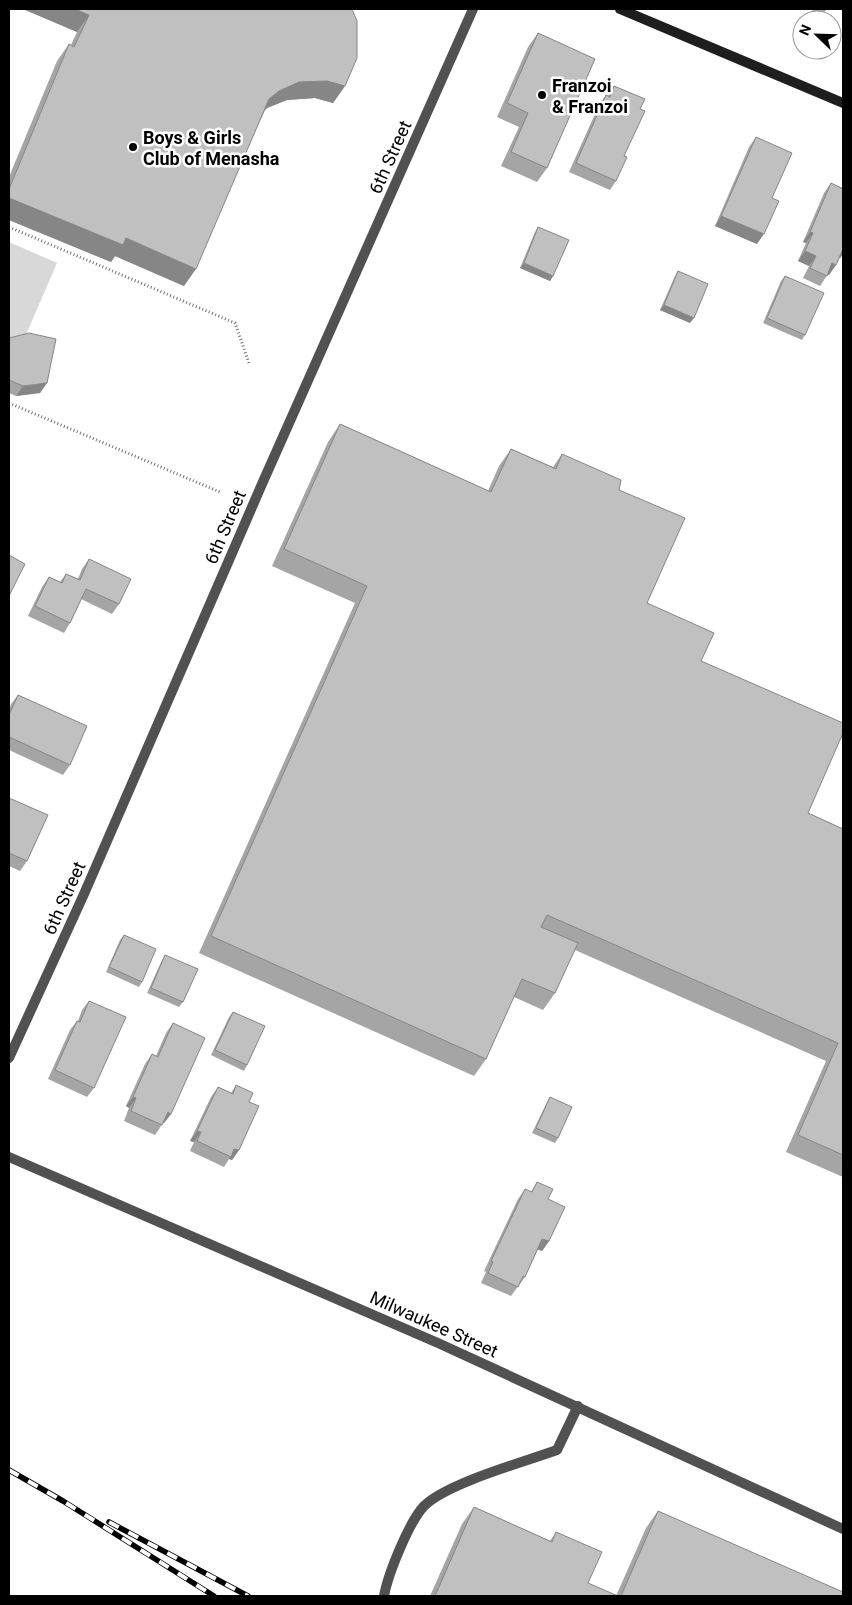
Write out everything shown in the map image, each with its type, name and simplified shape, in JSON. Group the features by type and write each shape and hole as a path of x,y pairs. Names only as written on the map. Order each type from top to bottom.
{"main road":[{"path":"620,9 843,103"}],"street":[{"name":"6th Street","path":"9,1058 84,894 262,484 473,9"},
{"name":"Milwaukee Street","path":"9,1157 438,1342 843,1529"},
{"path":"384,1596 407,1532 423,1507 435,1497 488,1474 557,1450 578,1406"}],"path":[{"path":"9,227 235,323 249,363"},
{"path":"9,403 220,492"}],"shaded area":[{"path":"9,242 57,263 9,374"}],"building":[{"name":"Boys & Girls Club of Menasha","path":"75,9 352,9 357,21 357,58 345,86 327,81 299,82 279,91 269,99 196,269 126,238 123,245 9,198 9,189 69,44 74,47 89,15"},
{"name":"Franzoi & Franzoi","path":"538,33 595,59 547,168 511,152 528,113 507,103"},
{"path":"614,86 645,99 640,109 645,111 624,156 627,157 616,181 576,163 606,95 610,97"},
{"path":"756,137 792,153 772,198 779,201 764,234 721,216"},
{"path":"831,183 843,189 843,249 836,265 832,263 827,276 810,268 816,256 805,251 813,233 810,232"},
{"path":"538,227 569,240 553,276 524,263"},
{"path":"678,271 708,284 694,318 664,305"},
{"path":"785,276 824,293 805,335 767,318"},
{"path":"29,333 56,339 47,383 23,386 9,380 9,338"},
{"path":"340,424 491,492 511,449 556,469 562,454 621,480 619,490 685,518 647,603 714,633 701,661 843,723 843,733 808,813 843,829 843,1155 798,1135 838,1043 547,915 541,927 578,943 555,993 522,979 486,1059 211,936 367,586 284,549"},
{"path":"9,555 25,564 9,596"},
{"path":"89,559 131,579 119,604 86,589 70,623 35,606 49,577 62,583 66,574 80,580"},
{"path":"18,695 87,726 70,765 9,737 9,715"},
{"path":"9,798 48,815 27,861 9,853"},
{"path":"124,935 156,949 142,982 109,967"},
{"path":"165,955 198,969 183,1002 151,988"},
{"path":"89,1001 126,1017 94,1088 55,1070 77,1021 80,1022"},
{"path":"233,1012 265,1026 247,1065 215,1050"},
{"path":"173,1023 205,1038 171,1114 168,1112 162,1125 131,1111 136,1098 133,1097 152,1054 158,1057"},
{"path":"236,1085 253,1093 249,1102 259,1106 239,1150 234,1149 231,1157 197,1141 201,1132 197,1131 218,1087 233,1094"},
{"path":"550,1097 572,1107 558,1138 536,1128"},
{"path":"537,1182 553,1189 548,1199 565,1207 549,1241 542,1239 525,1277 523,1276 518,1287 488,1273 493,1262 491,1261 525,1189 532,1192"},
{"path":"474,1507 552,1542 556,1532 602,1552 588,1583 618,1596 435,1596"},
{"path":"658,1511 843,1592 843,1596 621,1596"}],"railway":[{"path":"9,1470 63,1501 214,1596"},
{"path":"109,1522 248,1596"}],"place":[{"name":"Franzoi & Franzoi","path":"542,95"},
{"name":"Boys & Girls Club of Menasha","path":"133,147"}]}
